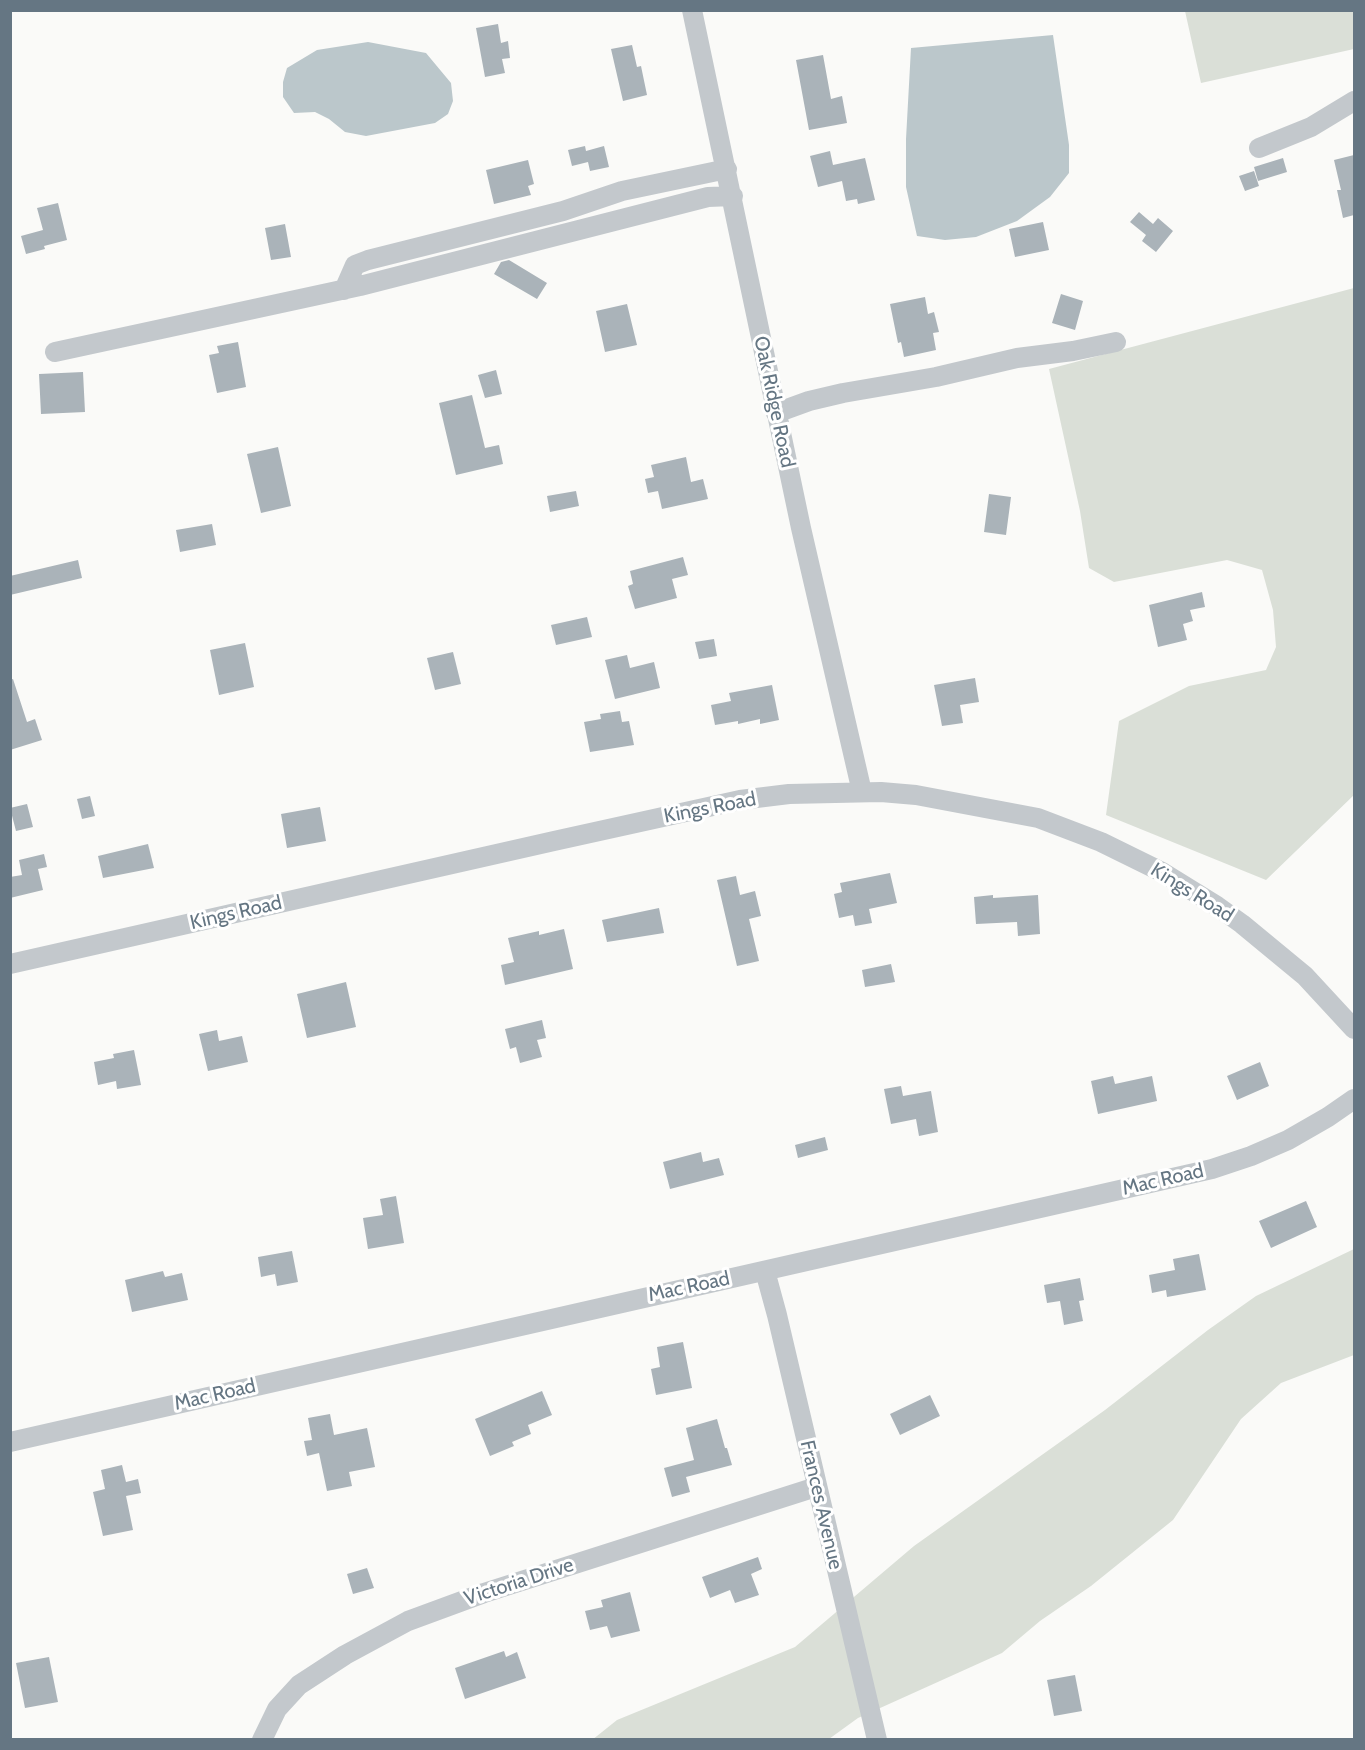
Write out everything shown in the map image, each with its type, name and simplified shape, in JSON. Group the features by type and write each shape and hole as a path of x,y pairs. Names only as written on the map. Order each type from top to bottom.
{"street":[{"name":"Oak Ridge Road","path":"692,10 733,196 776,413 862,792"},
{"path":"1259,148 1311,127 1354,101"},
{"path":"344,290 355,265 368,260 562,211 622,191 727,169"},
{"path":"55,352 344,290 708,197 733,196"},
{"path":"776,413 809,401 843,393 936,377 1017,358 1073,351 1116,342"},
{"name":"Kings Road","path":"10,964 729,803 789,794 862,792 916,795 1008,811 1038,818 1101,842 1162,872 1242,924 1305,976 1354,1029"},
{"name":"Mac Road","path":"10,1442 1212,1169 1288,1140 1354,1099"},
{"name":"Frances Avenue","path":"765,1271 877,1740"},
{"name":"Victoria Drive","path":"262,1740 277,1709 299,1685 345,1655 408,1621 484,1593 816,1487"}],"shaded area":[{"path":"1185,11 1354,11 1354,49 1201,83"},
{"path":"1053,35 1069,145 1069,173 1050,197 1017,221 976,237 945,240 917,236 906,187 911,48"},
{"path":"368,42 426,53 451,83 453,101 448,114 435,123 366,136 345,132 329,119 315,112 294,113 283,97 283,82 287,68 317,50"},
{"path":"1354,288 1354,795 1266,880 1106,815 1119,721 1189,686 1266,670 1276,647 1273,610 1262,570 1227,560 1114,582 1089,568 1080,511 1049,369"},
{"path":"1354,1249 1354,1355 1281,1383 1241,1419 1173,1520 1091,1586 1040,1621 1002,1653 858,1718 829,1739 592,1740 617,1720 795,1647 914,1546 1105,1410 1208,1330 1256,1296"}],"building":[{"path":"498,24 501,43 508,41 510,58 502,59 505,73 485,77 476,28"},
{"path":"632,45 637,67 641,66 647,95 623,101 611,49"},
{"path":"823,55 831,99 842,96 847,123 809,130 796,60"},
{"path":"585,146 586,151 604,146 609,167 590,171 588,162 572,166 568,150"},
{"path":"830,151 833,165 865,158 875,200 858,204 857,199 846,201 842,181 818,187 810,156"},
{"path":"1354,155 1354,215 1343,218 1337,190 1341,190 1334,160"},
{"path":"1283,158 1287,172 1258,181 1254,167"},
{"path":"528,160 534,184 528,186 531,195 494,204 486,170"},
{"path":"1254,171 1259,186 1245,191 1239,176"},
{"path":"58,203 67,240 26,254 21,236 43,230 37,208"},
{"path":"1139,212 1153,224 1158,218 1173,231 1156,252 1142,241 1146,235 1130,222"},
{"path":"1043,222 1049,250 1015,257 1009,229"},
{"path":"285,224 291,257 271,260 265,228"},
{"path":"509,260 547,283 537,299 494,274 501,262"},
{"path":"1061,294 1083,301 1075,330 1052,323"},
{"path":"925,297 928,314 934,312 939,332 933,333 936,350 904,357 901,342 898,343 890,304"},
{"path":"627,304 637,345 605,352 596,311"},
{"path":"238,342 246,387 217,393 209,355 219,353 217,346"},
{"path":"496,370 502,394 485,398 478,375"},
{"path":"83,372 85,412 41,414 39,374"},
{"path":"472,395 485,448 499,445 503,464 456,475 439,403"},
{"path":"278,447 291,506 261,513 247,454"},
{"path":"686,457 691,482 703,479 708,499 662,509 658,491 648,493 645,479 654,477 651,465"},
{"path":"576,491 579,506 550,512 547,496"},
{"path":"989,494 1011,497 1006,535 984,532"},
{"path":"212,524 216,545 180,552 176,530"},
{"path":"683,557 688,575 672,579 677,598 635,609 628,586 633,584 630,571"},
{"path":"78,560 82,578 10,595 10,576"},
{"path":"1202,592 1205,607 1190,610 1193,621 1183,624 1187,640 1158,647 1149,605"},
{"path":"587,617 592,637 556,645 551,625"},
{"path":"714,639 717,656 699,659 695,642"},
{"path":"245,643 254,687 219,695 210,650"},
{"path":"453,652 461,684 435,690 427,658"},
{"path":"627,655 630,668 654,662 660,688 615,699 605,660"},
{"path":"975,678 979,702 960,705 963,723 942,726 934,685"},
{"path":"13,679 27,722 35,719 42,740 10,750 10,680"},
{"path":"772,685 779,720 760,724 760,719 738,724 738,721 715,725 711,705 731,701 729,693"},
{"path":"620,711 622,722 629,721 634,745 590,752 584,722 601,719 600,714"},
{"path":"90,796 95,816 82,819 77,799"},
{"path":"27,804 33,827 16,831 10,808"},
{"path":"320,807 326,841 287,848 281,814"},
{"path":"148,844 154,868 103,878 98,856"},
{"path":"44,854 47,867 38,869 43,890 10,898 10,877 22,875 19,860"},
{"path":"890,873 897,903 869,909 872,923 855,926 853,915 839,918 834,894 842,892 840,883"},
{"path":"736,876 740,895 755,891 761,916 749,919 759,961 737,966 717,880"},
{"path":"993,895 993,898 1038,895 1040,934 1018,936 1017,922 976,924 974,897"},
{"path":"659,908 664,933 607,942 602,920"},
{"path":"564,929 573,969 505,985 501,965 514,962 508,938 539,931 539,935"},
{"path":"891,964 895,982 865,987 862,970"},
{"path":"346,982 356,1027 307,1038 297,994"},
{"path":"542,1020 546,1038 537,1040 542,1057 520,1063 516,1047 510,1049 505,1029"},
{"path":"217,1030 219,1041 242,1036 248,1062 208,1071 199,1034"},
{"path":"134,1050 141,1085 117,1089 116,1081 98,1085 94,1062 114,1058 113,1054"},
{"path":"1260,1062 1269,1086 1237,1100 1227,1076"},
{"path":"1113,1076 1115,1084 1152,1076 1157,1101 1098,1114 1091,1081"},
{"path":"901,1086 903,1096 931,1091 938,1132 919,1136 916,1119 891,1124 884,1089"},
{"path":"825,1137 828,1150 798,1158 795,1145"},
{"path":"701,1152 703,1162 719,1158 724,1175 670,1189 663,1162"},
{"path":"396,1196 404,1243 368,1249 363,1218 383,1215 380,1199"},
{"path":"1306,1201 1317,1227 1271,1248 1259,1221"},
{"path":"292,1251 298,1282 277,1286 275,1274 261,1277 258,1257"},
{"path":"1199,1254 1206,1290 1167,1297 1166,1290 1152,1293 1149,1275 1175,1270 1173,1259"},
{"path":"163,1271 165,1277 182,1273 188,1300 132,1312 125,1280"},
{"path":"1080,1278 1084,1300 1079,1301 1083,1321 1064,1325 1060,1301 1047,1303 1044,1285"},
{"path":"683,1342 692,1388 656,1395 651,1369 660,1367 657,1347"},
{"path":"542,1391 552,1415 528,1425 531,1434 512,1442 514,1446 490,1456 475,1419"},
{"path":"930,1395 940,1416 900,1435 890,1414"},
{"path":"330,1414 334,1435 367,1428 375,1467 349,1472 352,1486 327,1491 319,1453 307,1456 304,1441 312,1440 308,1418"},
{"path":"717,1419 732,1465 686,1477 690,1492 672,1497 664,1468 694,1460 686,1428"},
{"path":"122,1465 126,1482 138,1479 141,1493 126,1496 133,1530 103,1536 93,1492 105,1489 101,1470"},
{"path":"758,1557 762,1569 751,1574 759,1595 735,1603 730,1590 710,1598 702,1577"},
{"path":"367,1568 374,1588 353,1594 347,1574"},
{"path":"630,1592 640,1631 611,1638 607,1626 590,1630 585,1611 603,1607 601,1600"},
{"path":"504,1651 506,1657 517,1652 526,1678 465,1699 455,1668"},
{"path":"49,1657 58,1702 25,1708 16,1663"},
{"path":"1075,1675 1082,1711 1054,1716 1047,1680"}]}
